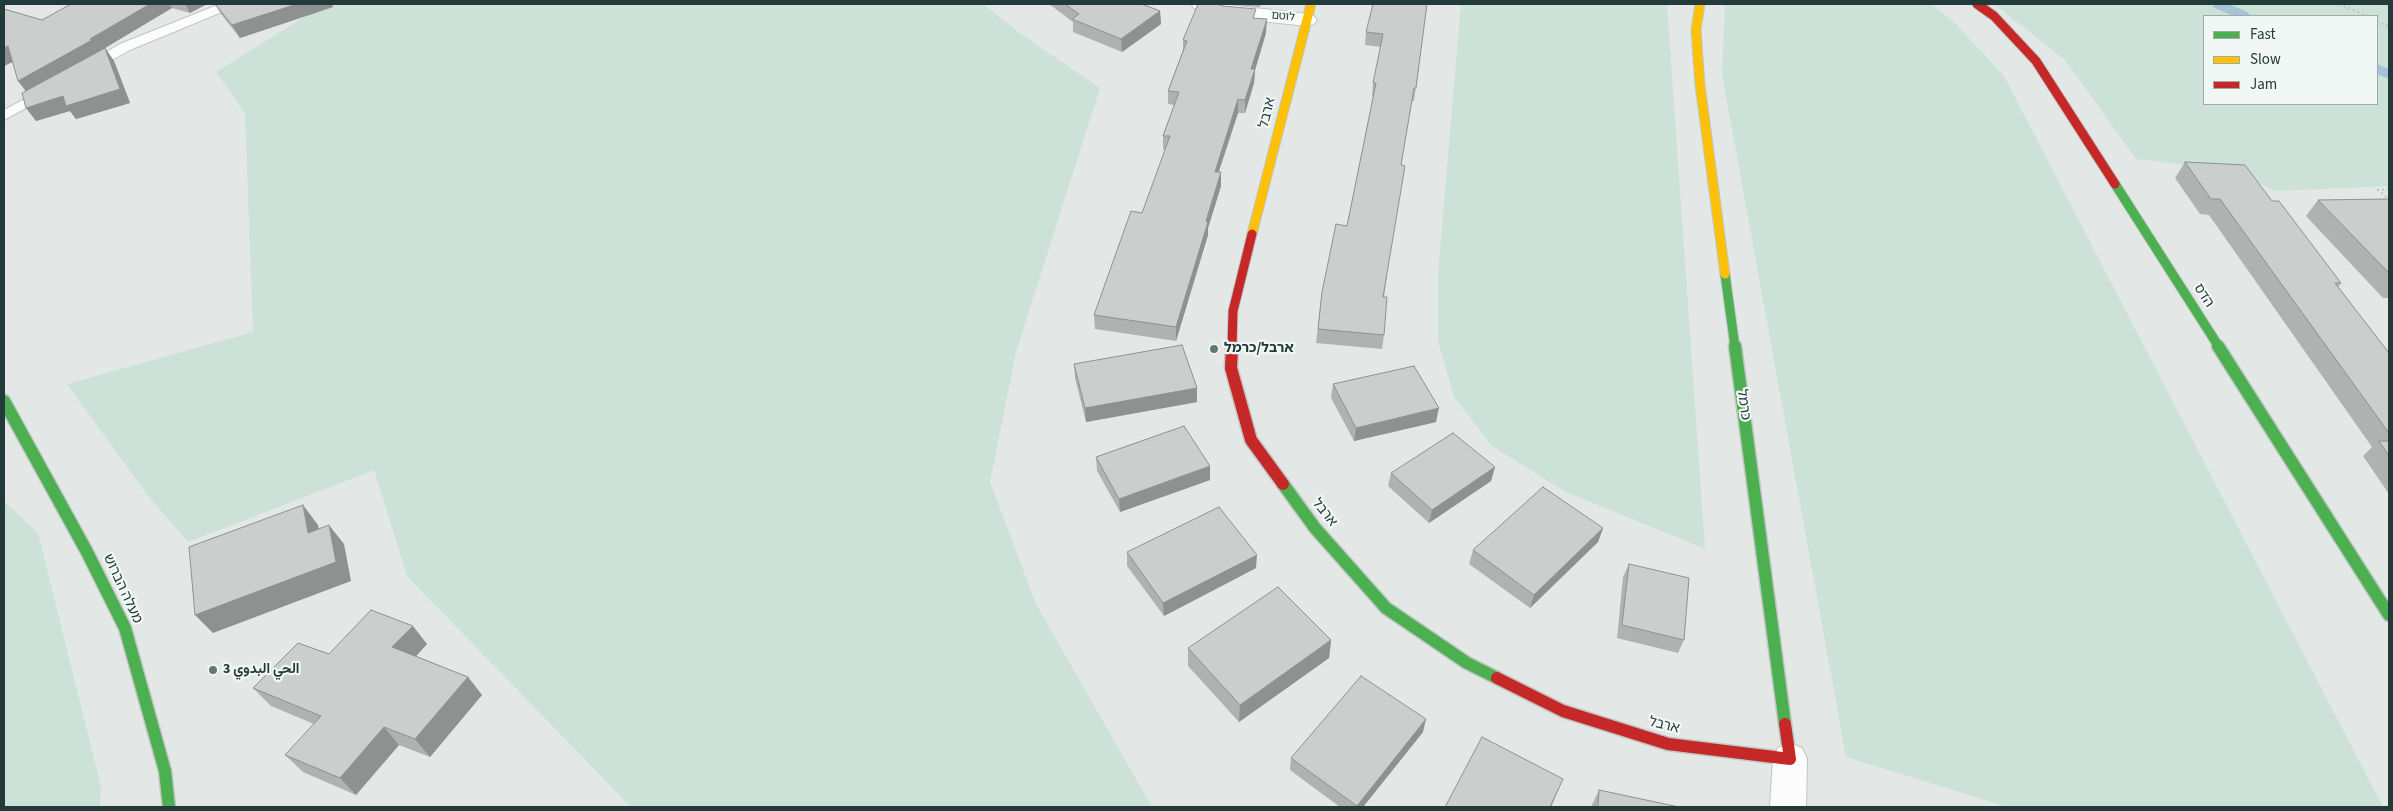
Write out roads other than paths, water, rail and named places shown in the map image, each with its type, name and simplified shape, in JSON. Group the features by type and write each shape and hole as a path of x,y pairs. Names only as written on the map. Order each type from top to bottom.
{"street":[{"name":"לוטם","path":"1201,4 1223,11 1309,12"},
{"name":"כרמל","path":"1700,4 1696,30 1700,85 1790,759 1788,807"},
{"name":"הדס","path":"1977,4 1994,16 2036,62 2389,615"},
{"name":"ארבל","path":"1309,12 1233,311 1231,368 1251,440 1315,528 1386,608 1467,663 1562,711 1668,744 1790,759"},
{"name":"מעלה הברוש","path":"8,415 87,552 125,628 165,771 169,807"}],"lane":[{"path":"76,75 125,47 230,4"},
{"path":"4,116 59,84"}],"waterway":[{"path":"2217,4 2243,15"},
{"path":"2378,69 2389,74"}],"place":[{"name":"ארבל/כרמל","path":"1214,349"},
{"name":"الحي البدوي 3","path":"213,670"}]}
